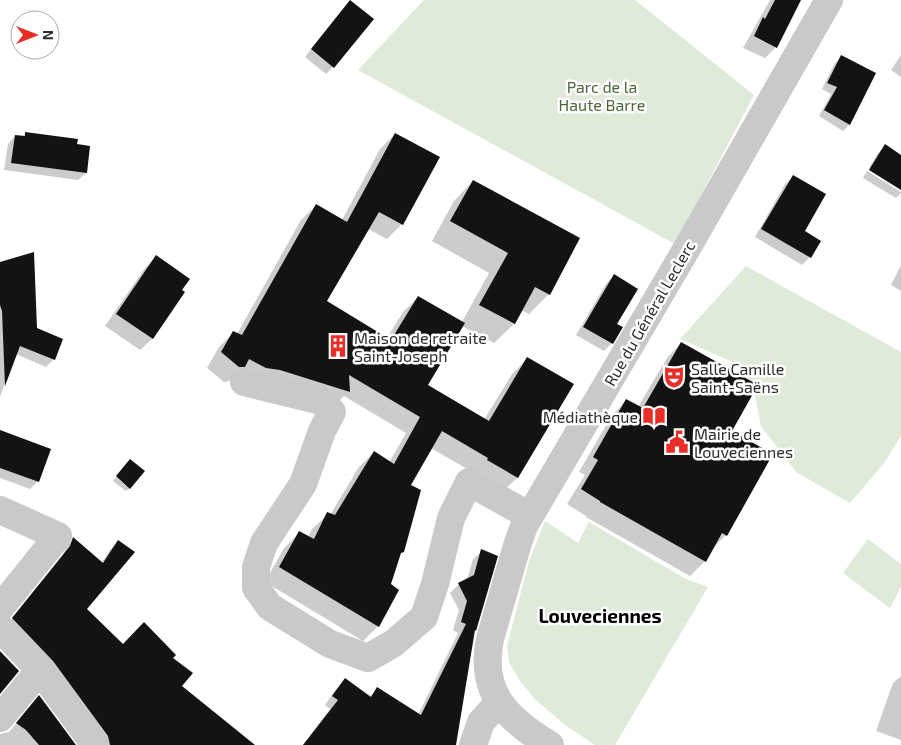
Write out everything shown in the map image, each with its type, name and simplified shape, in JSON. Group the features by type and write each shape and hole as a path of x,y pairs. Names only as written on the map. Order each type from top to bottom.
{"street":[{"name":"Rue du Général Leclerc","path":"550,745 515,721 499,702 489,675 489,647 524,526 830,0"},
{"path":"244,382 321,402 332,412 322,432 303,484 264,543 256,567 256,588 270,607 330,644 368,658 394,643 424,616 435,584 451,518 469,482 530,516"},
{"path":"0,510 58,536 0,608"},
{"path":"0,628 40,670 95,745"},
{"path":"0,718 40,670"},
{"path":"473,745 481,722 499,702"}],"green space":[{"name":"Parc de la Haute Barre","path":"424,0 635,0 754,95 675,244 358,70"},
{"path":"746,266 901,352 901,436 884,463 850,503 796,472 761,426 755,396 735,363 680,339"},
{"path":"545,521 578,543 589,522 684,578 708,587 615,745 595,745 565,725 535,699 520,681 509,662 507,646 529,561"},
{"path":"868,539 901,564 901,587 890,608 843,573"}],"building":[{"path":"350,0 374,19 334,68 311,49"},
{"path":"775,0 801,0 777,48 754,36 763,17 765,19"},
{"path":"841,55 876,73 850,125 824,110 837,87 827,83"},
{"path":"25,132 78,139 77,144 90,146 87,173 11,163 15,135 25,136"},
{"name":"Maison de retraite Saint-Joseph","path":"395,133 440,157 403,225 379,212 327,301 391,340 418,296 465,323 428,385 489,421 527,357 574,384 518,478 442,431 411,485 421,490 404,552 401,553 391,584 399,590 379,627 279,567 299,531 314,539 327,512 335,515 374,451 394,464 420,417 349,375 350,392 280,370 266,368 249,359 245,367 239,367 221,352 233,331 242,335 316,204 347,222"},
{"path":"885,144 901,155 901,190 869,170"},
{"path":"793,175 826,194 805,231 821,241 811,258 761,229"},
{"path":"473,180 580,238 550,295 535,287 515,324 479,305 508,253 450,221"},
{"path":"34,252 37,328 63,339 55,360 20,346 5,386 2,311 0,305 0,262"},
{"path":"156,255 190,279 182,290 185,292 153,339 116,314"},
{"path":"614,274 638,289 617,324 623,327 613,344 583,327"},
{"name":"Mairie de Louveciennes","path":"681,342 758,385 732,431 773,454 727,536 722,533 706,562 600,502 581,489 598,460 593,457 626,399 643,408"},
{"path":"0,430 51,449 39,482 0,468"},
{"path":"130,459 145,471 130,489 116,476"},
{"path":"73,537 103,563 118,540 135,552 87,609 123,644 144,622 176,655 173,658 193,673 182,686 255,745 110,745 108,736 53,661 12,618 70,546"},
{"path":"481,549 498,556 475,630 456,745 303,745 338,700 332,696 345,678 371,697 377,687 421,715 466,624 461,622 467,601 458,583 474,575"},
{"path":"0,651 19,671 0,694"},
{"path":"39,695 76,745 39,745 26,730 16,723"}],"place":[{"name":"Maison de retraite Saint-Joseph","path":"338,346"},
{"name":"Salle Camille Saint-Saëns","path":"674,377"},
{"name":"Médiathèque","path":"654,416"},
{"name":"Mairie de Louveciennes","path":"677,442"}],"district":[{"name":"Louveciennes","path":"600,615"}]}
